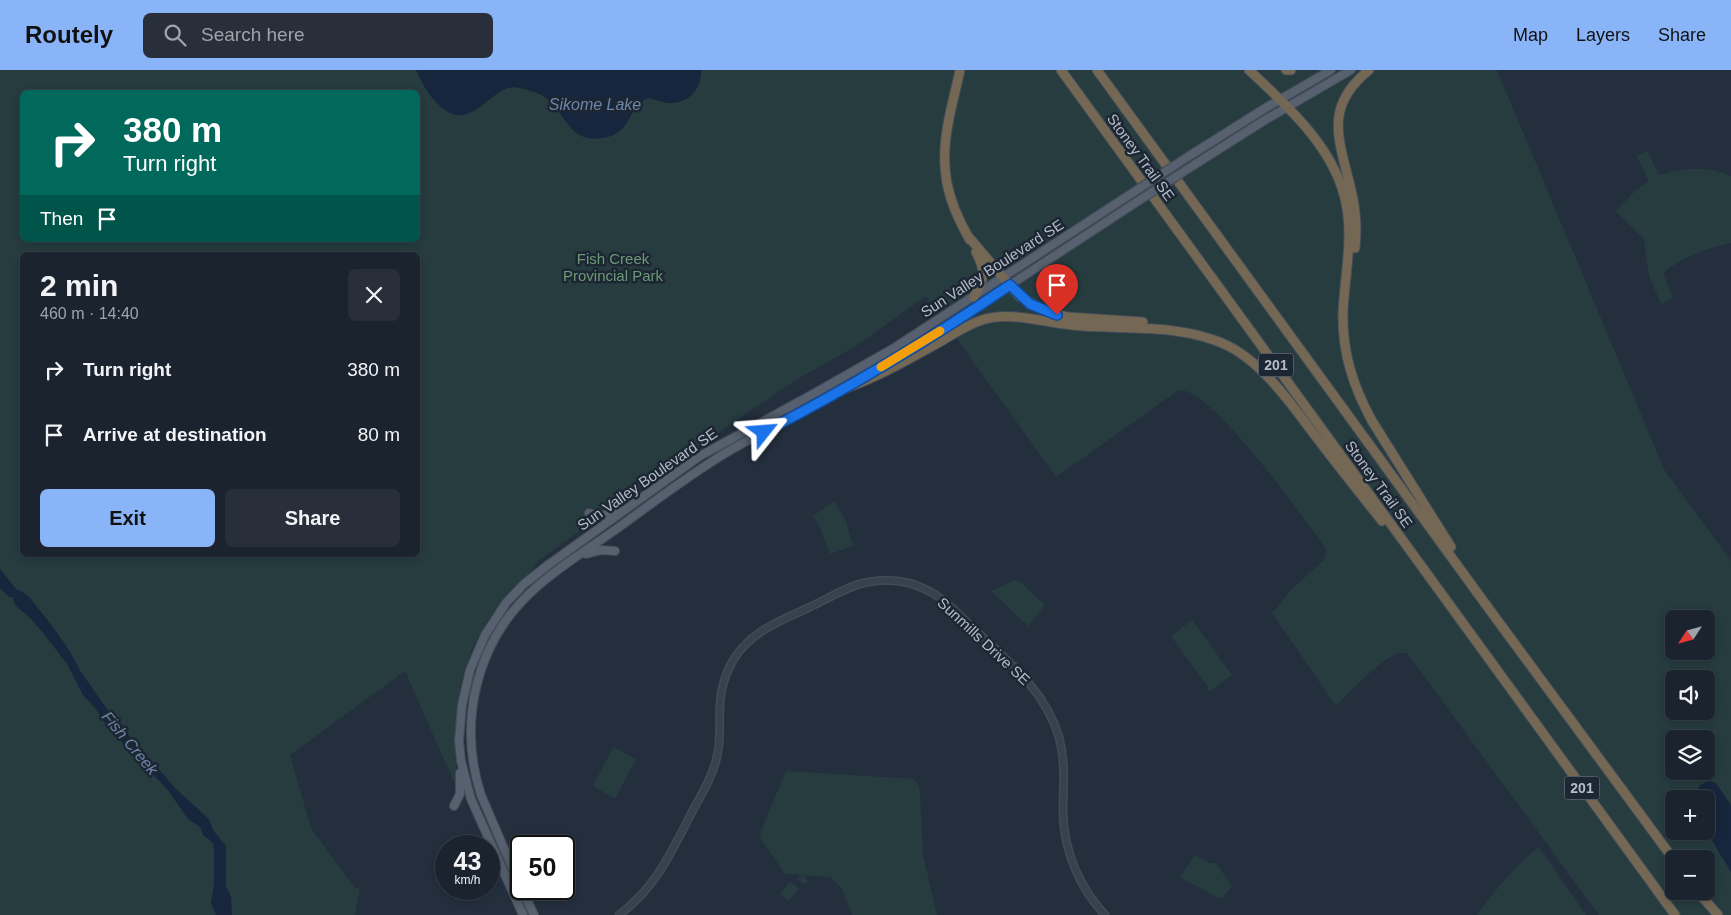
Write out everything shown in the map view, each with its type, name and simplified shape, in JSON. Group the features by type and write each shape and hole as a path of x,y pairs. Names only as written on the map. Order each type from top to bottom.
{"highway":[{"path":"960,70 947,126 944,168 951,203 980,260 983,270 982,280 974,297"},
{"name":"Stoney Trail SE","path":"1061,70 1674,915"},
{"name":"Stoney Trail SE","path":"1097,70 1667,850"},
{"path":"1249,70 1309,132 1326,154 1336,172 1348,212 1350,237 1343,324 1348,365 1355,388 1363,405 1492,613"},
{"path":"1286,70 1291,70"},
{"path":"1343,324 1355,248 1356,223 1352,195 1339,143 1338,122 1340,110 1348,92 1369,70"},
{"path":"967,235 1026,302 1054,314 1074,318 1163,324 1186,329 1214,340 1250,361 1280,390 1490,660"},
{"path":"843,389 876,376 969,326 995,317 1014,317 1080,326 1165,329 1214,340"},
{"path":"1703,900 1714,915"},
{"path":"1705,900 1718,915"}],"main road":[{"name":"Sun Valley Boulevard SE","path":"523,915 473,804 461,761 460,728 466,683 479,646 498,613 515,593 539,571 700,456 855,371 974,297 1189,156 1331,70"},
{"name":"Sun Valley Boulevard SE","path":"510,863 485,806 476,780 470,738 473,702 482,665 492,643 507,619 530,592 711,462 923,342 1194,165 1286,107 1351,70"},
{"path":"589,513 602,516 630,506"},
{"path":"575,559 601,550 615,551"},
{"path":"454,806 460,790 461,761"},
{"name":"Sun Valley Boulevard SE","path":"527,900 534,915"}],"street":[{"name":"Sunmills Drive SE","path":"619,915 637,900 656,879 708,782 719,750 719,702 722,685 733,661 744,647 753,638 772,626 852,587 863,583 887,580 914,584 928,590 944,601 1021,673 1039,696 1052,719 1061,746 1065,771 1063,822 1070,857 1083,886 1105,915"}],"green space":[{"name":"Fish Creek Provincial Park","path":"0,70 1497,70 1664,469 1731,561 1731,915 1599,915 1407,653 1397,653 1389,658 1364,678 1336,706 1272,613 1292,589 1324,560 1327,550 1257,458 1213,410 1194,395 1179,390 1056,477 926,296 856,346 794,381 676,462 538,561 530,573 509,592 493,613 480,633 470,654 459,697 456,742 457,789 405,671 290,755 311,828 355,888 360,889 355,915 0,915"},
{"path":"1647,151 1659,175 1677,171 1704,169 1731,176 1731,243 1695,254 1663,273 1673,298 1661,304 1649,276 1644,239 1616,211 1635,191 1649,181 1637,156"},
{"path":"834,501 846,521 853,546 830,554 819,525 813,516"},
{"path":"1015,580 1020,582 1045,605 1028,626 991,591"},
{"path":"1192,620 1232,675 1210,691 1207,691 1208,687 1171,636"},
{"path":"613,747 636,759 615,799 593,786"},
{"path":"786,771 914,779 919,786 920,793 923,855 937,915 852,915 842,888 830,877 804,875 808,881 803,885 798,879 802,875 785,874 759,836"},
{"path":"1539,847 1586,915 1477,915 1513,870"},
{"path":"1195,855 1209,863 1216,863 1232,886 1223,897 1218,898 1180,877"},
{"path":"790,881 799,889 788,901 780,894"}],"water":[{"name":"Sikome Lake","path":"416,70 701,70 701,77 696,89 682,101 668,103 649,98 637,106 620,131 602,138 590,138 581,136 574,131 552,103 542,95 519,88 509,88 500,92 472,112 462,115 451,113 439,105 432,97"},
{"name":"Fish Creek","path":"0,569 16,589 30,598 53,627 81,672 114,719 176,789 209,819 213,830 226,846 226,886 231,897 232,915 216,915 211,903 214,884 213,843 203,835 200,827 188,819 167,789 107,727 96,709 83,695 67,664 44,634 16,606 13,597 9,597 0,588"},
{"path":"1709,781 1716,783 1731,805 1731,872 1711,840 1715,840 1715,790 1698,790"}],"slow traffic":[{"path":"881,367 940,331"}],"route":[{"path":"764,432 822,402 887,364 1010,285 1019,296 1030,304 1057,315"}]}
